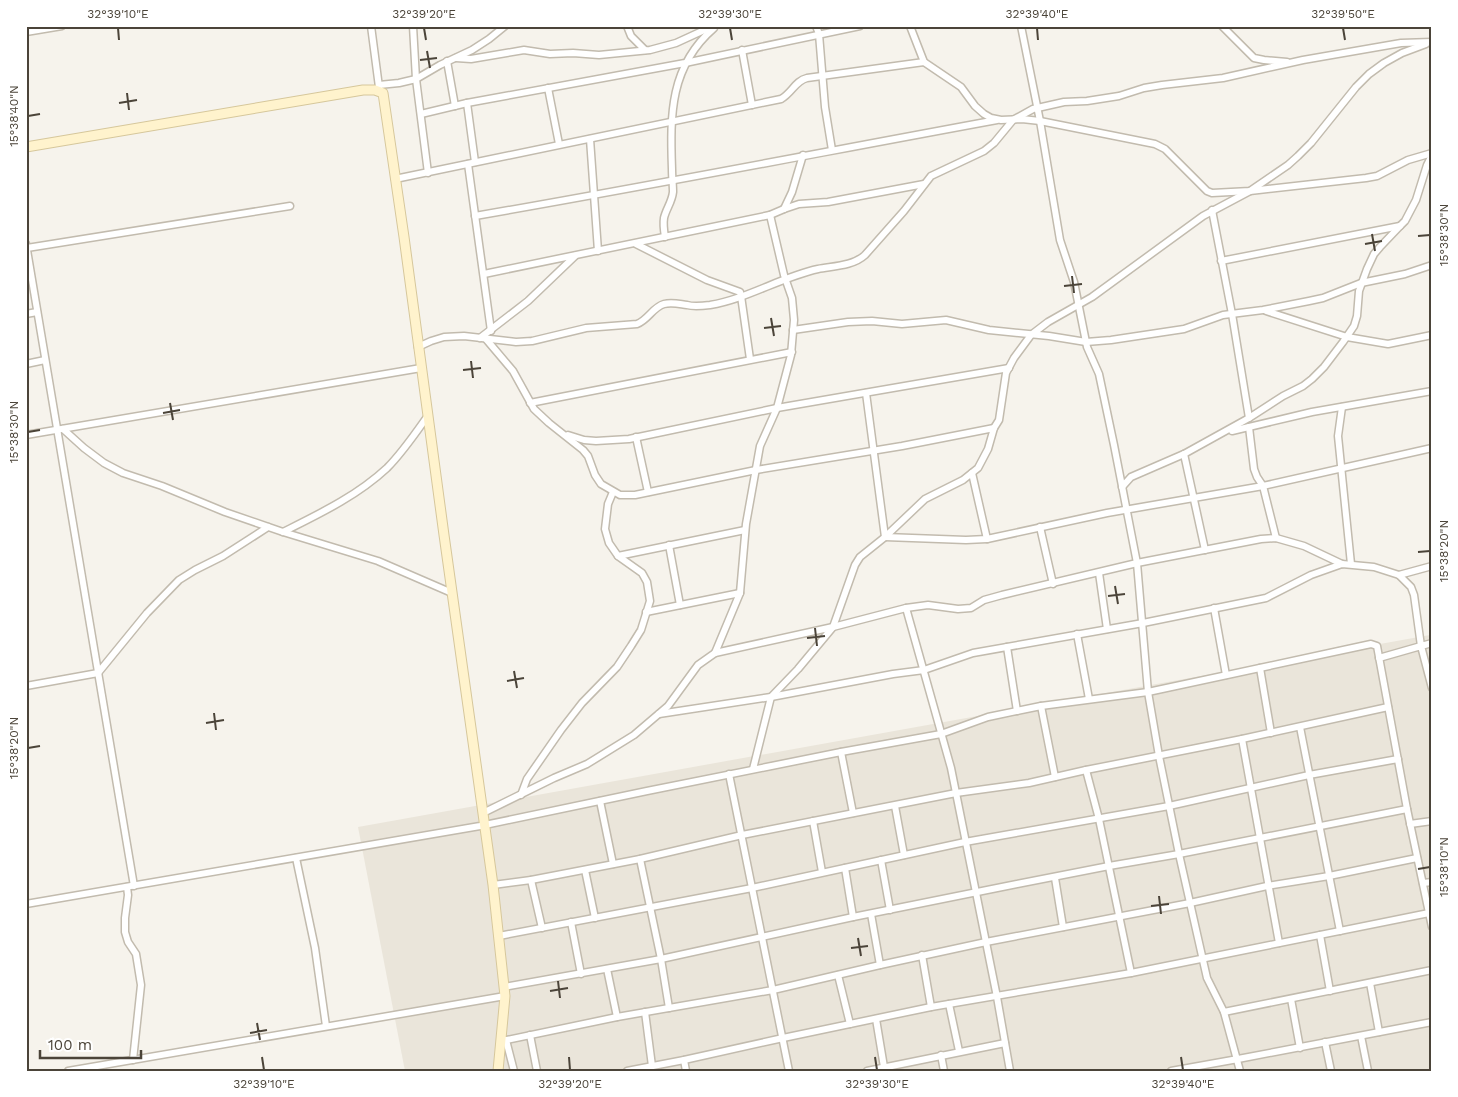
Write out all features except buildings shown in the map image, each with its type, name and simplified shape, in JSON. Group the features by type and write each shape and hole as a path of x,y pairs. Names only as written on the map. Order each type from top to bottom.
{"street":[{"path":"26,32 62,26"},
{"path":"371,26 379,88 384,98 396,179 493,886 505,991 504,1040 498,1071"},
{"path":"413,26 416,79 428,173"},
{"path":"26,147 286,102 379,88 416,79 480,45 505,26"},
{"path":"627,26 634,40 645,50"},
{"path":"456,58 472,60 524,50 550,54 573,53 594,55 645,50 676,43 714,26"},
{"path":"664,237 664,219 672,196 672,122 677,84 685,63 714,26"},
{"path":"816,26 820,34 825,107 832,150"},
{"path":"420,114 467,103 685,63 860,26"},
{"path":"910,26 924,62 961,87 984,114 1001,120"},
{"path":"1021,26 1040,121 1060,240 1080,305 1086,342 1099,374 1137,564 1148,692 1179,854 1202,958 1210,986 1224,1012 1240,1071"},
{"path":"1222,26 1254,58 1293,62"},
{"path":"418,347 444,337 464,336 516,342 532,341 586,328 637,324 643,322 658,307 664,304 703,306 720,303 810,271 846,264 862,258 924,184 936,173 984,150 994,143 1013,120 1037,108 1064,102 1105,99 1162,85 1223,78 1293,62 1401,43 1431,42"},
{"path":"753,770 771,697 833,628 855,565 860,557 925,499 978,468 999,420 1006,373 1014,358 1031,335 1048,322 1080,305 1122,276 1212,210 1250,191 1288,165 1369,74 1402,53 1431,42"},
{"path":"742,50 752,105"},
{"path":"447,61 455,106"},
{"path":"396,179 781,99 790,93 798,81 807,78 924,62"},
{"path":"548,88 559,144"},
{"path":"467,103 475,216 491,331"},
{"path":"475,216 594,196 803,155 1001,120 1022,119 1040,121 1155,144 1165,149 1212,193 1250,191 1366,178 1377,176 1408,160 1432,154"},
{"path":"590,138 598,251"},
{"path":"1122,488 1131,477 1184,454 1303,386 1324,367 1354,326 1361,283 1374,254 1400,226 1416,200 1432,154"},
{"path":"784,209 792,192 803,155"},
{"path":"484,274 770,215 799,204 828,202 924,184"},
{"path":"27,248 290,206"},
{"path":"1212,210 1249,418"},
{"path":"715,653 740,593 745,530 760,446 777,408 792,352 794,315 792,298 785,280 770,215"},
{"path":"1221,261 1400,226"},
{"path":"26,244 60,429 130,886 125,918 125,932 128,942 136,954 141,985 134,1060"},
{"path":"636,244 701,277 739,292 750,359"},
{"path":"483,338 540,291 575,256"},
{"path":"794,330 842,322 897,324 946,320 989,330 1086,342 1111,340 1184,329 1213,318 1323,298 1361,283 1405,274 1432,265"},
{"path":"1263,310 1347,337 1388,344 1432,336"},
{"path":"26,314 37,312"},
{"path":"483,338 514,371 530,403 540,416 588,456 597,479 601,484 613,492 626,496 756,470 994,428"},
{"path":"530,403 792,352"},
{"path":"26,364 46,360"},
{"path":"26,435 421,368"},
{"path":"562,434 596,441 636,438 777,408 1009,368"},
{"path":"1225,432 1312,412 1432,391"},
{"path":"866,393 885,536"},
{"path":"1342,407 1338,436 1351,564"},
{"path":"283,532 322,513 371,481 387,468 428,417"},
{"path":"1249,427 1254,469 1263,486 1276,538"},
{"path":"60,429 114,469 268,527 378,561 452,593"},
{"path":"636,438 648,492"},
{"path":"885,536 966,540 987,539 1126,510 1263,486 1432,448"},
{"path":"1184,454 1204,550"},
{"path":"972,473 987,539"},
{"path":"521,795 527,779 561,730 582,703 617,668 641,630 650,602 642,573 618,556 609,543 605,529 608,504 613,492"},
{"path":"26,686 98,673 147,612 179,580 223,556 268,527"},
{"path":"1040,527 1053,584"},
{"path":"618,556 745,530"},
{"path":"483,813 587,764 634,735 668,706 698,665 715,653 833,628 906,608 928,606 958,609 971,608 984,600 1137,564 1261,539 1276,538 1304,546 1342,564"},
{"path":"670,545 680,605"},
{"path":"659,714 771,697 924,670 974,653 1143,623 1266,598 1311,575 1342,564 1374,567 1399,575 1410,587 1414,595 1421,646 1432,688"},
{"path":"1399,575 1432,566"},
{"path":"1099,573 1107,629"},
{"path":"646,612 740,593"},
{"path":"906,608 956,793 1010,1071"},
{"path":"1214,608 1226,675"},
{"path":"1078,634 1089,699"},
{"path":"1379,658 1432,643"},
{"path":"26,904 485,825 729,774 941,734 988,717 1041,706 1148,692 1371,644 1377,646 1407,809 1432,927"},
{"path":"1007,647 1017,711"},
{"path":"1260,668 1271,733"},
{"path":"1041,706 1055,777"},
{"path":"493,886 640,859 742,835 956,793 1029,783 1242,740 1388,707"},
{"path":"1300,727 1340,932"},
{"path":"1242,740 1267,886 1279,943"},
{"path":"841,752 853,813"},
{"path":"499,936 752,888 966,842 1169,806 1398,759"},
{"path":"1086,770 1099,819 1131,973"},
{"path":"729,774 789,1071"},
{"path":"600,800 613,864"},
{"path":"895,806 904,855"},
{"path":"68,1071 326,1026 505,991 854,917 1407,809"},
{"path":"813,821 822,872"},
{"path":"1410,824 1432,821"},
{"path":"296,858 315,948 326,1026"},
{"path":"504,1040 617,1017 773,990 922,955 1417,858"},
{"path":"640,859 661,958 669,1008"},
{"path":"881,860 890,910"},
{"path":"845,868 854,917"},
{"path":"585,870 595,918"},
{"path":"1055,878 1064,927"},
{"path":"531,880 542,928"},
{"path":"1423,883 1432,882"},
{"path":"628,1071 931,1007 1131,973 1429,913"},
{"path":"871,914 880,964"},
{"path":"571,922 581,974"},
{"path":"1320,935 1330,991"},
{"path":"922,955 931,1007"},
{"path":"607,969 617,1017"},
{"path":"1224,1012 1432,970"},
{"path":"838,975 850,1024"},
{"path":"1370,983 1379,1032"},
{"path":"1291,999 1300,1048"},
{"path":"949,1004 959,1051"},
{"path":"645,1012 652,1066"},
{"path":"876,1019 884,1067"},
{"path":"1171,1071 1432,1022"},
{"path":"530,1035 537,1071"},
{"path":"1361,1036 1368,1071"},
{"path":"504,1040 514,1071"},
{"path":"868,1071 1005,1042"},
{"path":"1325,1042 1331,1071"},
{"path":"941,1055 944,1071"},
{"path":"684,1060 686,1071"}],"shaded area":[{"path":"1430,635 1432,640 1432,1071 405,1071 358,827"}]}
